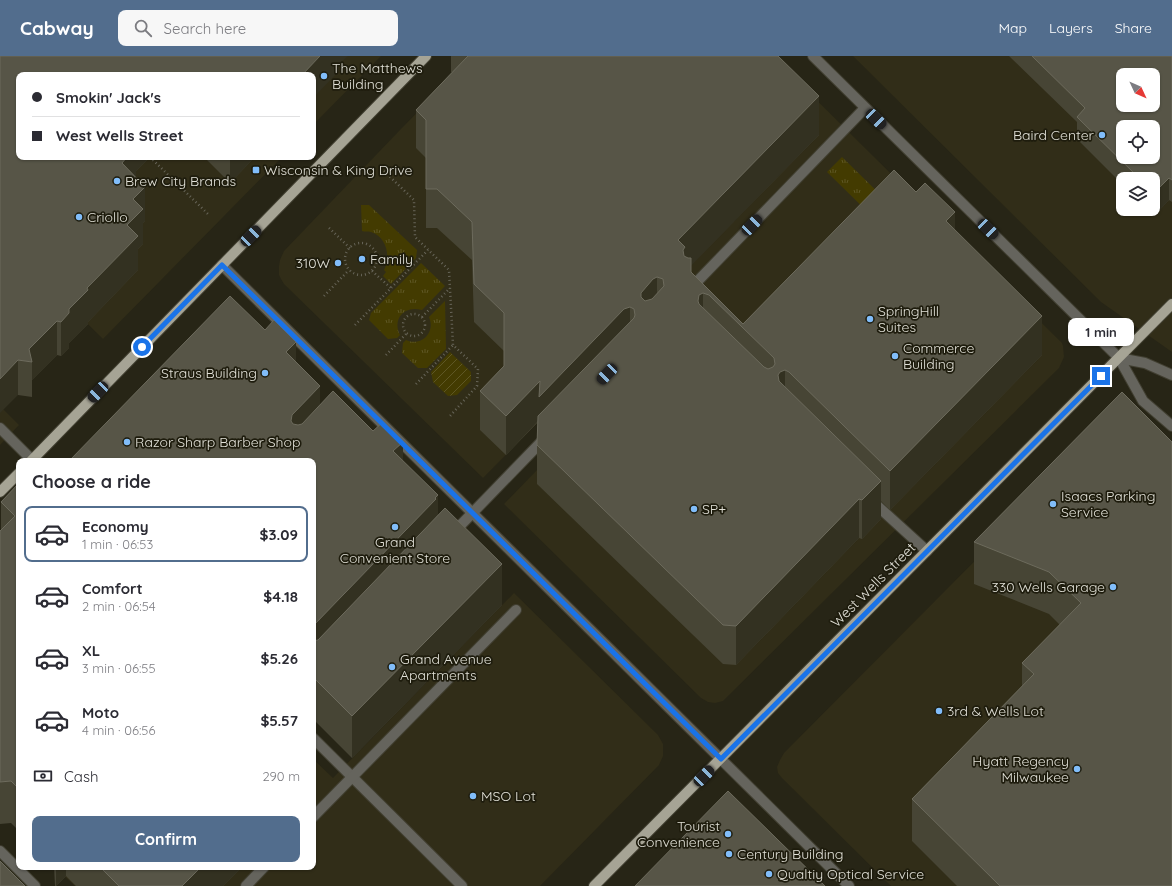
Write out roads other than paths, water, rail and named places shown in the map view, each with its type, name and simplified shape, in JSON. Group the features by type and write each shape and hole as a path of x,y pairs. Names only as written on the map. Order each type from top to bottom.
{"main road":[{"path":"35,458 426,56"},
{"name":"West Wells Street","path":"594,886 1172,304"},
{"path":"0,492 16,476"}],"street":[{"path":"812,56 1119,358 1143,401 1172,426"},
{"path":"689,290 865,108"},
{"path":"222,265 355,402 472,513 849,886"},
{"path":"1119,358 1145,363 1172,375"},
{"path":"0,428 29,458"},
{"path":"446,541 553,430"},
{"path":"865,494 892,521 926,551"},
{"path":"316,814 516,610"},
{"path":"316,741 462,886"},
{"path":"0,852 16,868"},
{"path":"19,870 35,886"},
{"path":"246,886 261,870"}],"place":[{"name":"The Matthews Building","path":"324,76"},
{"name":"Baird Center","path":"1102,135"},
{"name":"Wisconsin & King Drive","path":"256,170"},
{"name":"Brew City Brands","path":"117,181"},
{"name":"Criollo","path":"79,217"},
{"name":"Family","path":"362,259"},
{"name":"310W","path":"338,263"},
{"name":"SpringHill Suites","path":"870,319"},
{"name":"Commerce Building","path":"895,356"},
{"name":"Straus Building","path":"265,373"},
{"name":"Razor Sharp Barber Shop","path":"127,442"},
{"name":"Isaacs Parking Service","path":"1053,504"},
{"name":"SP+","path":"694,509"},
{"name":"Grand Convenient Store","path":"395,527"},
{"name":"330 Wells Garage","path":"1113,587"},
{"name":"Grand Avenue Apartments","path":"392,667"},
{"name":"3rd & Wells Lot","path":"939,711"},
{"name":"Hyatt Regency Milwaukee","path":"1077,769"},
{"name":"MSO Lot","path":"473,796"},
{"name":"Tourist Convenience","path":"728,834"},
{"name":"Century Building","path":"729,854"},
{"name":"Qualtiy Optical Service","path":"769,874"}]}
